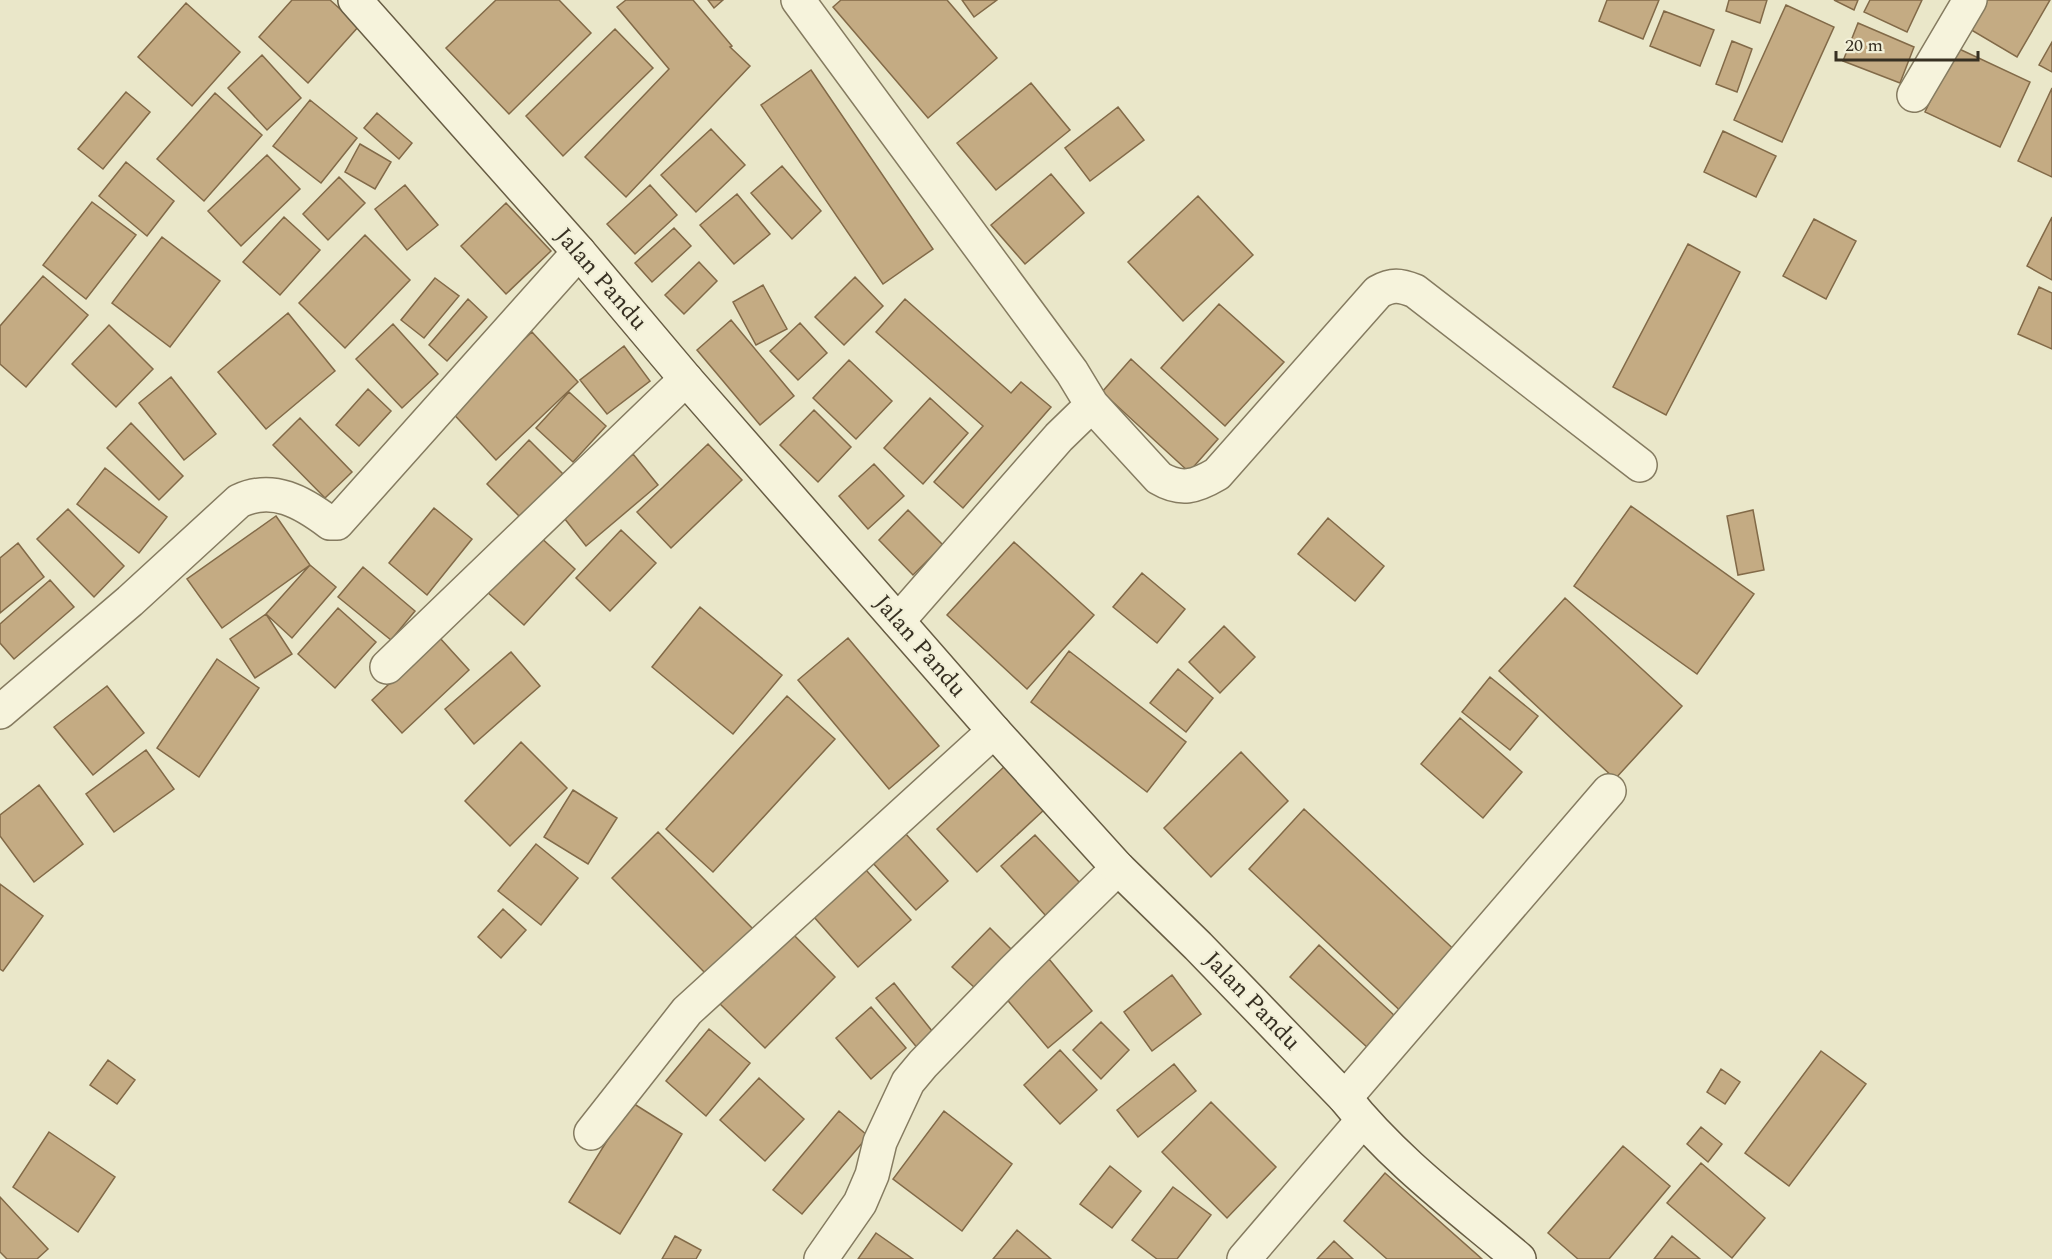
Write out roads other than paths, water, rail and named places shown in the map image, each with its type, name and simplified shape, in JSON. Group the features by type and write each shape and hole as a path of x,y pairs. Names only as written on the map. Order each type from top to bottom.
{"street":[{"name":"Jalan Pandu","path":"355,0 579,252 686,379 898,621 1119,868 1198,946 1410,1166 1519,1259"},
{"path":"798,0 1072,372 1092,405 1159,478 1171,485 1186,487 1201,483 1216,474 1378,292 1389,286 1400,285 1415,291 1640,465"},
{"path":"1914,95 1970,0"},
{"path":"0,712 130,602 239,501 248,497 273,494 288,497 315,511 330,523 337,523 579,252"},
{"path":"387,667 686,379"},
{"path":"898,621 1059,437 1092,405"},
{"path":"591,1133 687,1011 994,730"},
{"path":"1244,1259 1354,1109 1609,791"},
{"path":"821,1259 860,1203 872,1175 880,1142 908,1082 1014,970 1119,868"}]}
